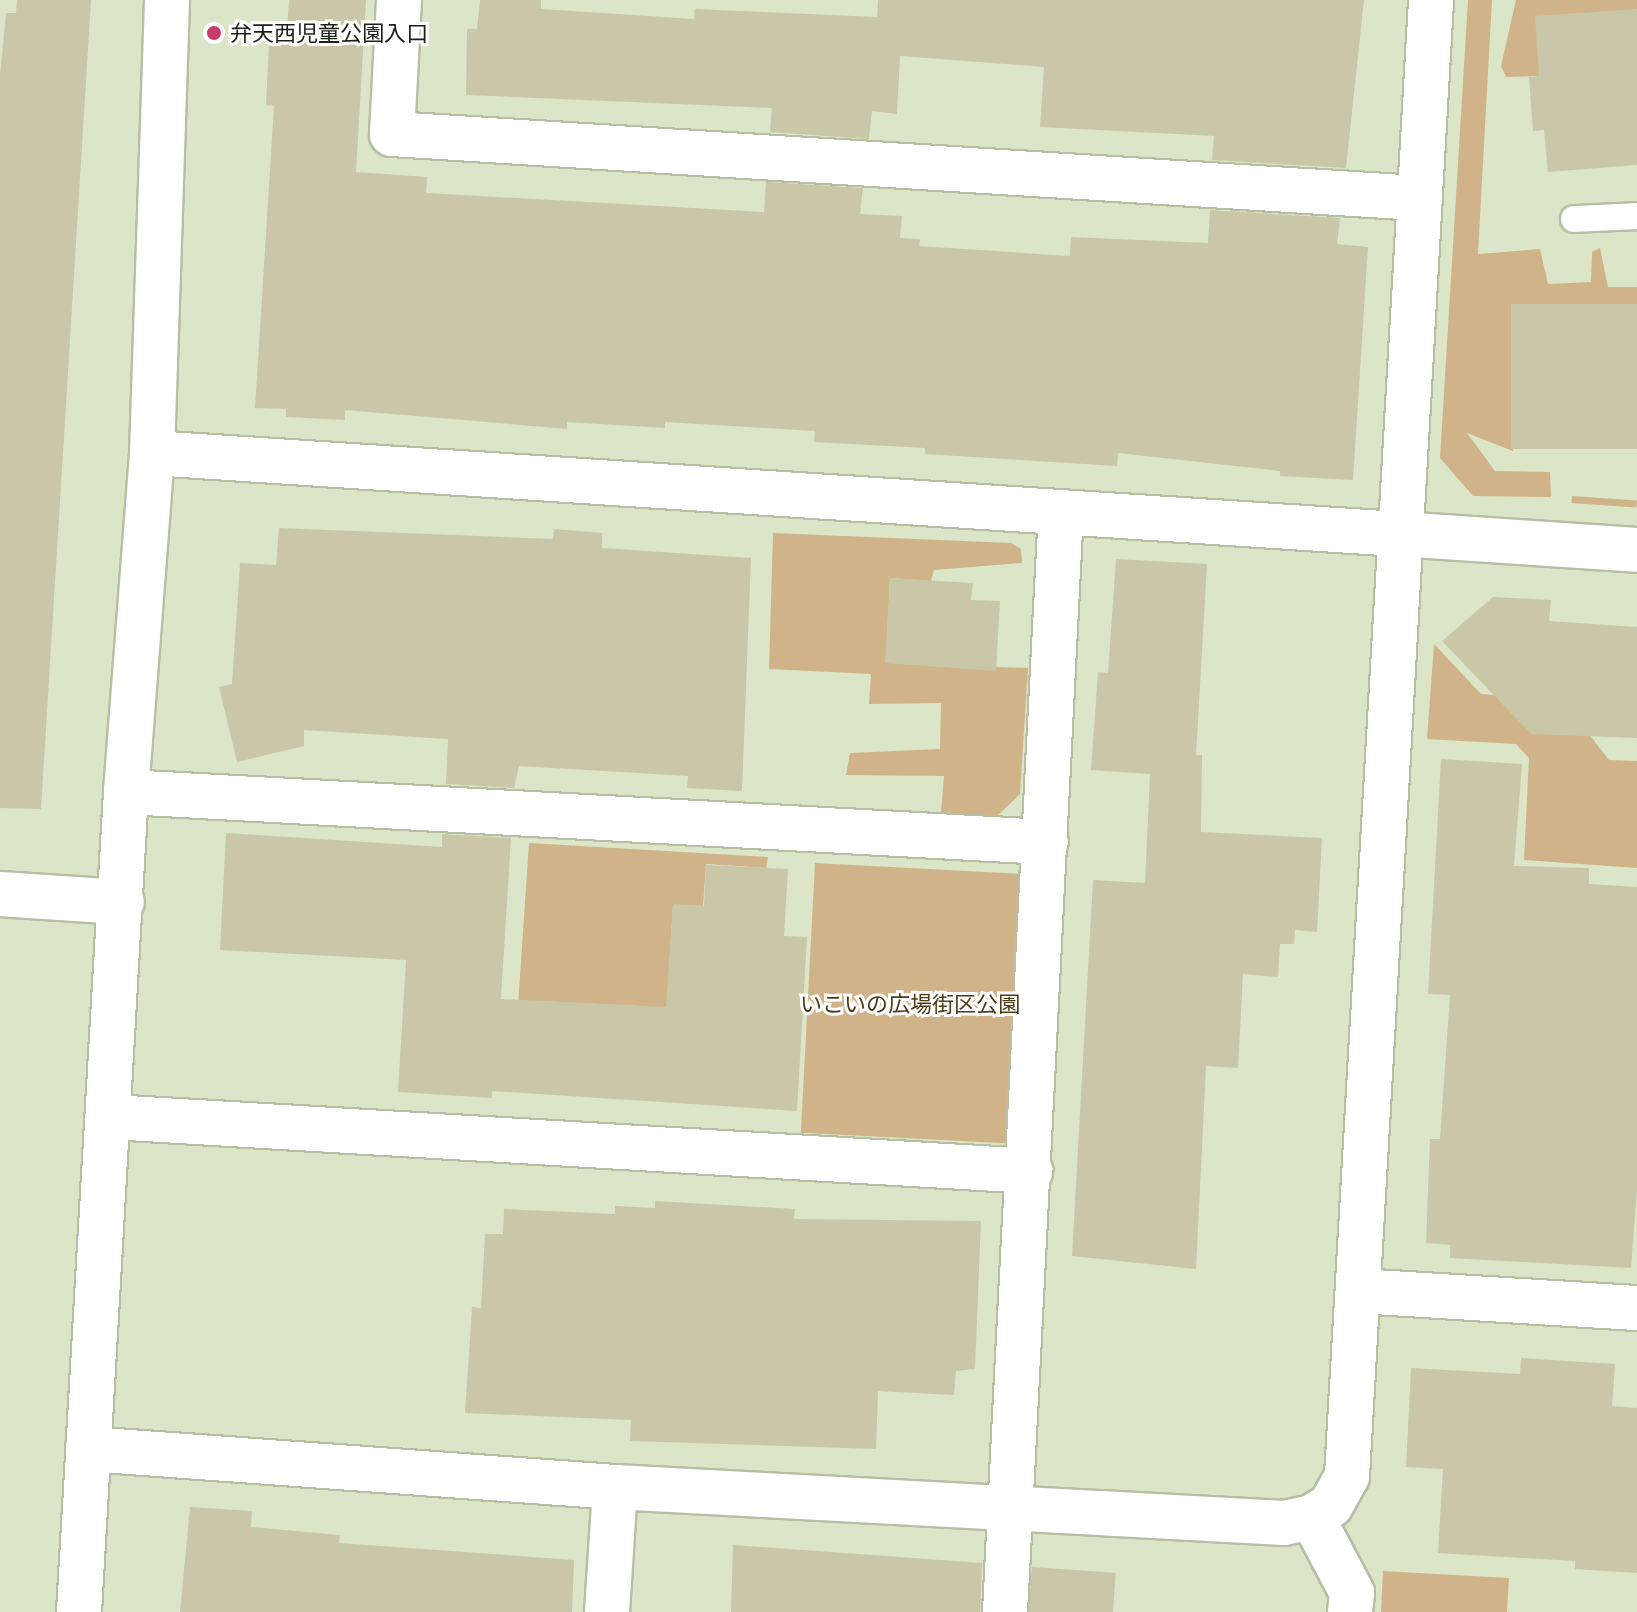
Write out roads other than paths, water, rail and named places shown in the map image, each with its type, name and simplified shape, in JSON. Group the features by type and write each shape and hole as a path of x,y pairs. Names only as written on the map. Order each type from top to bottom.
{"street":[{"path":"79,1612 111,1117 126,792 152,453 167,0"},
{"path":"399,0 392,134 1419,198"},
{"path":"88,1449 615,1487 1284,1523 1312,1517 1331,1505 1347,1476 1398,534 1431,0"},
{"path":"152,453 1637,550"},
{"path":"1005,1612 1030,1171 1061,512"},
{"path":"126,792 1046,842"},
{"path":"0,894 122,902"},
{"path":"111,1117 1030,1171"},
{"path":"1358,1291 1637,1308"},
{"path":"607,1612 615,1487"},
{"path":"1312,1517 1352,1593 1350,1612"}],"lane":[{"path":"1574,219 1637,216"}],"place":[{"name":"弁天西児童公園入口","path":"214,33"}],"park label":[{"name":"いこいの広場街区公園","path":"910,1004"}]}
